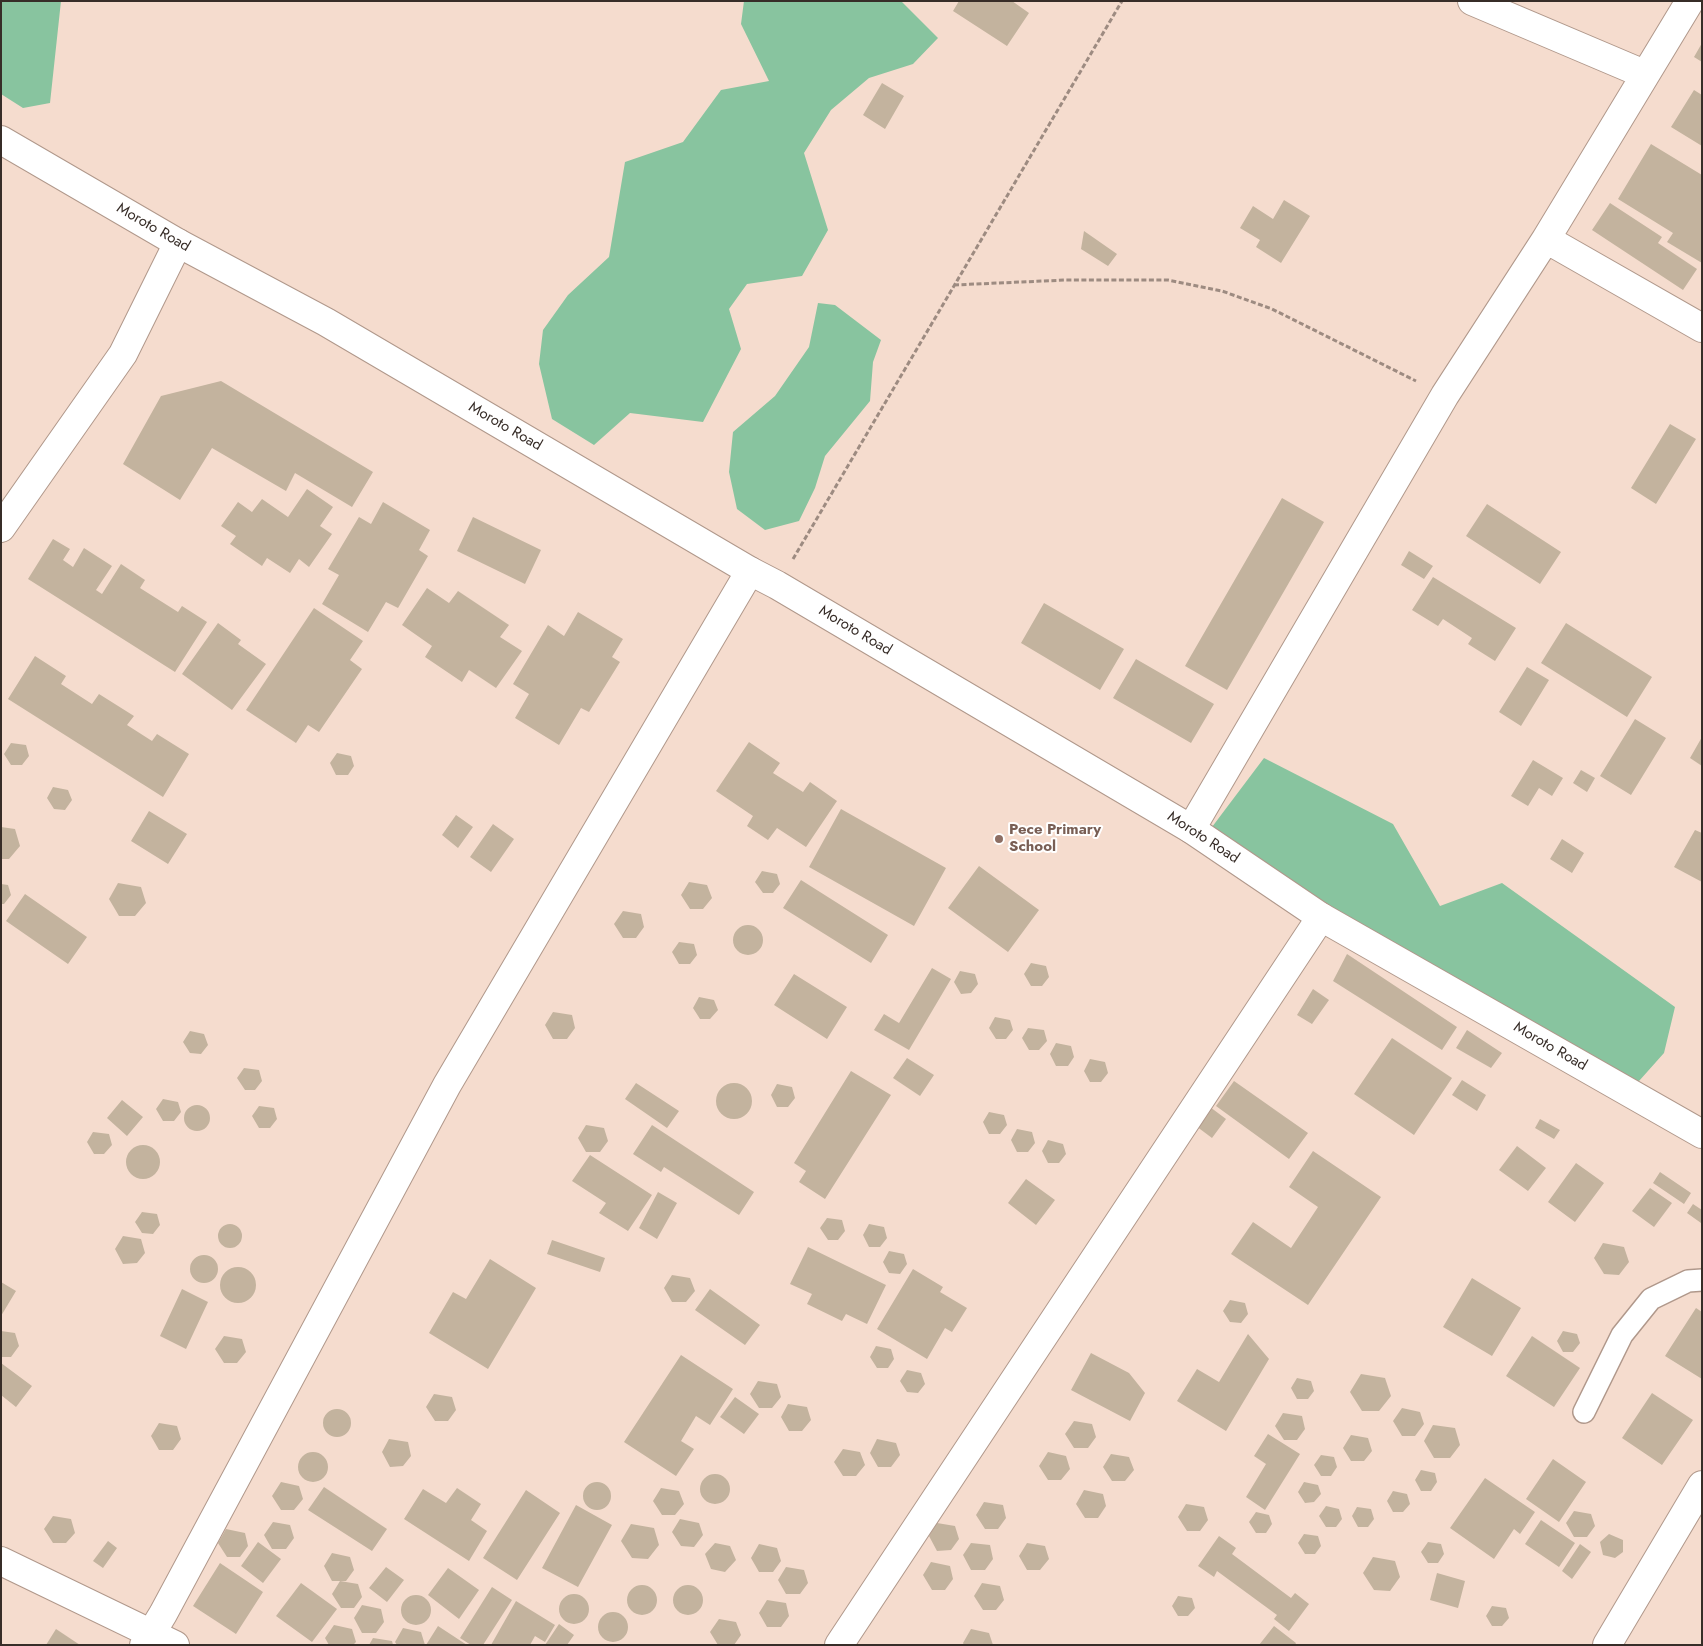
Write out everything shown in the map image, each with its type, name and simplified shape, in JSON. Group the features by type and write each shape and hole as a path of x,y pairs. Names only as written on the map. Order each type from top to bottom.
{"street":[{"path":"1472,1 1644,74"},
{"path":"1191,829 1445,395 1546,239 1644,74 1690,1"},
{"name":"Moroto Road","path":"1,140 178,243 326,322 750,571 778,585 1191,829 1320,917 1702,1134"},
{"path":"1546,239 1702,328"},
{"path":"1,528 122,354 178,243"},
{"path":"1,1561 157,1641 447,1085 750,571"},
{"path":"838,1645 1320,917"},
{"path":"1607,1645 1702,1485"}],"lane":[{"path":"1584,1412 1622,1335 1651,1299 1688,1281 1702,1280"}],"path":[{"path":"778,585 953,285 1060,110 1122,1"},
{"path":"953,285 1066,280 1168,280 1222,291 1272,309 1445,395"}],"green space":[{"path":"1,1 61,1 50,103 23,108 1,94"},
{"path":"744,1 901,1 938,38 913,64 869,78 831,110 804,153 828,230 802,276 747,284 729,309 741,349 703,422 630,413 594,445 552,419 539,364 543,330 568,295 609,257 625,162 683,142 721,90 769,81 741,24"},
{"path":"818,303 835,305 881,340 873,362 870,401 825,456 815,488 799,521 765,530 737,509 729,472 733,432 775,396 809,347"},
{"path":"1264,758 1393,824 1440,906 1502,883 1675,1007 1664,1053 1631,1090 1510,1019 1209,831"}],"building":[{"path":"959,1 1012,1 1029,13 1007,46 953,11"},
{"path":"1702,43 1702,62 1694,57"},
{"path":"882,83 904,96 885,129 863,115"},
{"path":"1694,90 1702,95 1702,146 1671,127"},
{"path":"1651,144 1702,175 1702,263 1667,242 1673,233 1618,199"},
{"path":"1284,200 1310,216 1281,263 1256,247 1260,240 1240,228 1253,206 1273,219"},
{"path":"1610,203 1662,237 1658,243 1697,269 1683,290 1592,230"},
{"path":"1084,231 1117,254 1108,266 1081,249"},
{"path":"221,381 373,472 352,507 295,473 286,491 212,448 180,500 123,464 161,396"},
{"path":"1670,424 1696,439 1656,504 1631,488"},
{"path":"307,489 333,507 320,526 332,534 309,567 299,559 290,573 267,558 262,566 230,544 236,536 221,526 238,502 252,512 262,499 288,517"},
{"path":"1282,498 1324,522 1227,690 1185,666"},
{"path":"383,502 430,530 419,550 428,556 398,608 386,602 368,632 322,604 339,575 328,569 359,517 371,524"},
{"path":"1487,504 1561,552 1540,584 1466,536"},
{"path":"473,517 541,550 525,584 457,551"},
{"path":"53,539 70,549 63,560 73,567 84,548 112,566 96,590 102,594 121,564 145,580 140,588 178,612 182,606 207,622 175,672 28,579"},
{"path":"1409,551 1433,566 1424,579 1401,565"},
{"path":"1433,577 1516,628 1495,661 1468,644 1472,638 1443,619 1438,626 1412,610"},
{"path":"427,588 449,603 458,591 509,625 500,637 522,651 496,688 469,670 462,682 425,657 432,646 402,625"},
{"path":"1044,603 1124,649 1100,690 1021,643"},
{"path":"314,608 363,641 350,660 362,669 319,732 308,725 296,743 246,710"},
{"path":"578,612 623,639 612,657 620,662 589,712 581,708 559,745 515,718 529,694 513,684 548,625 564,636"},
{"path":"218,623 241,640 238,644 266,664 232,710 182,674"},
{"path":"1566,623 1652,677 1627,717 1541,663"},
{"path":"35,656 66,676 61,684 92,704 99,694 134,716 127,725 152,741 157,734 189,754 163,797 8,699"},
{"path":"1136,659 1214,704 1191,743 1113,698"},
{"path":"1527,667 1549,680 1521,726 1499,712"},
{"path":"1635,719 1666,738 1631,795 1600,776"},
{"path":"1702,737 1702,766 1690,758"},
{"path":"749,742 780,763 773,773 803,792 810,782 837,801 806,847 777,828 768,840 747,826 753,816 716,791"},
{"path":"11,743 26,745 29,756 22,765 11,765 4,754"},
{"path":"337,753 351,756 354,766 348,775 336,775 330,763"},
{"path":"1533,760 1563,778 1552,796 1539,788 1528,806 1511,796"},
{"path":"1581,770 1595,778 1587,792 1573,783"},
{"path":"53,787 68,790 72,800 65,810 54,809 47,798"},
{"path":"841,809 946,868 914,926 809,867"},
{"path":"149,811 187,834 168,864 131,841"},
{"path":"456,815 473,827 458,848 442,835"},
{"path":"493,824 514,839 491,872 470,857"},
{"path":"1,827 15,829 20,846 9,859 1,859"},
{"path":"1695,830 1702,833 1702,882 1674,867"},
{"path":"1562,839 1584,853 1572,873 1550,859"},
{"path":"979,866 1039,910 1008,952 948,908"},
{"path":"762,871 777,874 780,884 773,893 763,893 755,882"},
{"path":"801,880 888,935 871,963 783,908"},
{"path":"689,882 707,885 712,898 703,909 690,909 681,895"},
{"path":"118,883 141,887 146,903 135,916 119,916 109,899"},
{"path":"1,884 8,885 11,895 4,904 1,904"},
{"path":"25,894 87,937 68,964 6,921"},
{"path":"623,911 641,914 644,927 636,938 623,938 614,924"},
{"path":"748,925 759,929 763,940 759,951 748,955 737,951 733,940 737,929"},
{"path":"679,942 694,944 697,955 690,964 679,964 672,952"},
{"path":"1347,954 1457,1027 1442,1050 1333,981"},
{"path":"1031,963 1046,966 1049,977 1042,986 1031,986 1024,974"},
{"path":"932,968 951,979 909,1050 874,1030 884,1014 899,1023"},
{"path":"960,971 975,974 978,984 971,993 961,994 954,982"},
{"path":"794,974 847,1007 827,1039 774,1005"},
{"path":"1313,989 1329,1000 1312,1024 1297,1015"},
{"path":"699,997 714,1000 718,1010 710,1019 700,1019 693,1008"},
{"path":"553,1012 572,1015 575,1028 567,1039 553,1039 545,1025"},
{"path":"995,1017 1010,1020 1013,1030 1006,1039 996,1039 989,1028"},
{"path":"1028,1028 1044,1030 1047,1041 1039,1050 1029,1050 1022,1038"},
{"path":"1467,1030 1502,1053 1491,1068 1456,1048"},
{"path":"190,1031 204,1034 208,1045 201,1054 190,1053 183,1042"},
{"path":"1392,1038 1452,1078 1414,1135 1354,1094"},
{"path":"1056,1043 1071,1046 1074,1057 1068,1066 1056,1066 1050,1054"},
{"path":"907,1058 934,1075 920,1096 893,1078"},
{"path":"1090,1059 1105,1062 1108,1073 1101,1082 1090,1082 1084,1071"},
{"path":"244,1068 259,1070 262,1081 255,1090 245,1090 237,1078"},
{"path":"851,1071 891,1095 825,1199 799,1182 806,1171 794,1163"},
{"path":"1462,1080 1486,1095 1477,1111 1452,1095"},
{"path":"1234,1081 1308,1133 1289,1159 1216,1106"},
{"path":"636,1083 679,1111 667,1128 625,1099"},
{"path":"734,1083 741,1084 747,1088 751,1094 751,1108 747,1114 741,1118 734,1119 727,1118 721,1114 717,1108 716,1101 717,1094 721,1088 727,1084"},
{"path":"777,1084 792,1087 795,1098 788,1107 777,1107 771,1095"},
{"path":"163,1099 178,1102 181,1112 174,1121 163,1121 156,1109"},
{"path":"122,1100 143,1117 127,1136 107,1118"},
{"path":"1206,1104 1226,1119 1212,1138 1192,1123"},
{"path":"197,1105 206,1109 210,1118 206,1127 197,1131 188,1127 184,1118 188,1109"},
{"path":"259,1106 274,1108 277,1119 270,1128 259,1128 252,1116"},
{"path":"989,1112 1004,1115 1007,1125 1000,1134 989,1134 983,1122"},
{"path":"1540,1119 1560,1130 1554,1139 1535,1128"},
{"path":"586,1125 604,1128 608,1141 600,1152 586,1152 578,1138"},
{"path":"652,1125 754,1192 739,1215 664,1167 661,1172 633,1154"},
{"path":"1017,1129 1032,1132 1035,1143 1028,1152 1017,1152 1011,1140"},
{"path":"93,1132 109,1134 112,1145 104,1154 94,1154 87,1142"},
{"path":"1048,1140 1063,1144 1066,1154 1059,1163 1048,1163 1042,1151"},
{"path":"143,1145 155,1150 160,1162 155,1174 143,1179 131,1174 126,1162 131,1150"},
{"path":"1517,1146 1546,1168 1528,1191 1499,1170"},
{"path":"1313,1151 1381,1197 1308,1305 1231,1254 1253,1222 1291,1248 1318,1207 1289,1187"},
{"path":"590,1155 652,1195 628,1231 599,1213 606,1203 572,1181"},
{"path":"1576,1163 1604,1183 1575,1222 1548,1202"},
{"path":"1660,1172 1691,1193 1684,1204 1653,1183"},
{"path":"1026,1179 1055,1200 1036,1225 1008,1203"},
{"path":"1650,1188 1672,1203 1654,1227 1632,1211"},
{"path":"658,1192 677,1203 657,1239 639,1228"},
{"path":"1693,1204 1702,1210 1701,1223 1687,1213"},
{"path":"142,1212 157,1214 160,1225 153,1234 142,1233 135,1222"},
{"path":"827,1218 842,1220 845,1231 838,1240 828,1240 820,1228"},
{"path":"230,1224 235,1225 241,1231 241,1241 235,1247 230,1248 225,1247 219,1241 218,1236 219,1231 225,1225"},
{"path":"869,1224 884,1227 887,1238 880,1247 869,1247 863,1235"},
{"path":"123,1236 141,1239 145,1253 137,1263 123,1264 115,1249"},
{"path":"552,1240 605,1258 600,1272 547,1254"},
{"path":"1603,1243 1624,1247 1629,1262 1619,1275 1604,1274 1594,1258"},
{"path":"808,1247 886,1285 867,1324 846,1314 842,1321 807,1304 812,1294 790,1284"},
{"path":"889,1251 904,1254 907,1264 900,1274 889,1273 883,1262"},
{"path":"204,1255 214,1259 218,1269 214,1279 204,1283 194,1279 190,1269 194,1259"},
{"path":"490,1259 536,1288 488,1369 429,1333 453,1292 466,1299"},
{"path":"238,1267 245,1268 251,1272 255,1278 255,1292 251,1298 245,1302 238,1303 231,1302 225,1298 221,1292 220,1285 221,1278 225,1272 231,1268"},
{"path":"913,1269 943,1287 940,1292 967,1308 952,1332 945,1328 927,1359 877,1329"},
{"path":"672,1275 690,1278 695,1291 686,1302 672,1302 664,1288"},
{"path":"1472,1278 1521,1308 1492,1356 1443,1327"},
{"path":"1,1282 16,1291 1,1316"},
{"path":"182,1289 208,1302 186,1349 160,1336"},
{"path":"710,1289 760,1325 745,1345 695,1310"},
{"path":"1230,1300 1245,1303 1248,1314 1241,1323 1230,1322 1223,1311"},
{"path":"1696,1308 1702,1312 1702,1379 1665,1356"},
{"path":"1,1331 15,1333 19,1346 11,1357 1,1357"},
{"path":"1563,1331 1577,1334 1580,1343 1573,1352 1563,1352 1557,1341"},
{"path":"1248,1334 1269,1359 1226,1431 1177,1401 1197,1369 1219,1382"},
{"path":"224,1336 242,1339 246,1352 237,1363 224,1363 215,1349"},
{"path":"1532,1336 1580,1368 1554,1407 1506,1376"},
{"path":"876,1346 891,1349 894,1359 888,1368 877,1368 870,1357"},
{"path":"1091,1353 1129,1373 1145,1393 1130,1421 1071,1390"},
{"path":"681,1355 733,1389 710,1425 696,1416 681,1441 694,1449 676,1476 624,1442"},
{"path":"1,1363 32,1386 16,1407 1,1395"},
{"path":"907,1370 921,1373 925,1384 918,1393 907,1392 900,1381"},
{"path":"1361,1374 1385,1378 1391,1396 1379,1411 1362,1411 1350,1392"},
{"path":"1297,1378 1311,1381 1314,1391 1308,1399 1297,1399 1291,1388"},
{"path":"758,1381 777,1384 781,1397 772,1408 759,1408 750,1394"},
{"path":"1652,1393 1693,1420 1662,1465 1622,1438"},
{"path":"434,1394 452,1397 456,1410 448,1421 435,1421 426,1407"},
{"path":"735,1397 759,1414 744,1434 720,1417"},
{"path":"788,1404 807,1407 811,1420 802,1431 789,1431 781,1417"},
{"path":"1402,1408 1420,1412 1424,1424 1415,1436 1402,1436 1393,1421"},
{"path":"337,1409 347,1413 351,1423 347,1433 337,1437 327,1433 323,1423 327,1413"},
{"path":"1283,1413 1302,1416 1305,1429 1297,1440 1284,1440 1275,1426"},
{"path":"1074,1421 1092,1424 1096,1437 1088,1448 1074,1448 1065,1434"},
{"path":"159,1423 177,1426 181,1439 173,1450 159,1450 151,1436"},
{"path":"1433,1425 1455,1428 1460,1445 1450,1458 1434,1458 1424,1441"},
{"path":"1268,1434 1300,1454 1265,1510 1246,1497 1266,1464 1254,1456"},
{"path":"1351,1435 1368,1438 1372,1451 1364,1461 1351,1461 1343,1448"},
{"path":"389,1439 408,1442 411,1456 403,1466 390,1467 382,1452"},
{"path":"877,1439 896,1443 900,1455 891,1467 878,1467 870,1453"},
{"path":"843,1449 860,1452 865,1465 856,1476 843,1476 834,1462"},
{"path":"313,1452 319,1453 327,1461 327,1473 319,1481 313,1482 307,1481 299,1473 298,1467 299,1461 307,1453"},
{"path":"1048,1452 1066,1456 1070,1469 1061,1480 1048,1480 1039,1466"},
{"path":"1111,1454 1129,1457 1134,1470 1125,1481 1112,1481 1103,1467"},
{"path":"1321,1455 1334,1457 1337,1467 1331,1476 1321,1476 1314,1465"},
{"path":"1553,1459 1586,1482 1559,1522 1526,1499"},
{"path":"1421,1470 1435,1473 1437,1482 1431,1491 1421,1491 1415,1480"},
{"path":"715,1474 721,1475 729,1483 729,1495 721,1503 715,1504 709,1503 701,1495 700,1489 701,1483 709,1475"},
{"path":"1485,1478 1535,1512 1520,1534 1514,1529 1494,1559 1450,1528"},
{"path":"281,1482 299,1486 303,1499 294,1510 281,1510 272,1496"},
{"path":"597,1482 607,1486 611,1496 607,1506 597,1510 587,1506 583,1496 587,1486"},
{"path":"1304,1482 1318,1485 1321,1494 1314,1502 1305,1503 1298,1492"},
{"path":"324,1487 387,1529 372,1551 308,1510"},
{"path":"457,1488 481,1504 471,1520 487,1531 469,1561 404,1519 423,1489 446,1503"},
{"path":"661,1488 679,1491 684,1504 675,1515 662,1515 653,1501"},
{"path":"526,1490 560,1513 517,1580 483,1558"},
{"path":"1084,1490 1103,1494 1106,1506 1098,1518 1085,1518 1076,1504"},
{"path":"1393,1491 1407,1494 1410,1504 1403,1512 1393,1512 1387,1501"},
{"path":"984,1502 1003,1505 1006,1518 998,1529 985,1529 976,1515"},
{"path":"1186,1504 1204,1507 1208,1520 1200,1531 1187,1531 1178,1517"},
{"path":"576,1505 612,1525 578,1587 542,1568"},
{"path":"1326,1506 1339,1509 1342,1519 1336,1527 1326,1527 1319,1516"},
{"path":"1357,1507 1371,1509 1374,1519 1368,1527 1358,1527 1352,1516"},
{"path":"1574,1511 1591,1514 1595,1526 1587,1537 1574,1537 1566,1523"},
{"path":"1256,1512 1269,1515 1272,1524 1266,1533 1256,1533 1249,1522"},
{"path":"53,1516 71,1519 75,1533 66,1543 53,1543 44,1529"},
{"path":"680,1519 699,1523 703,1535 694,1547 681,1546 672,1532"},
{"path":"1541,1520 1575,1543 1559,1567 1525,1544"},
{"path":"273,1522 290,1525 294,1538 286,1549 272,1549 264,1535"},
{"path":"937,1523 955,1526 959,1539 951,1550 937,1551 929,1536"},
{"path":"631,1524 654,1528 659,1545 648,1559 632,1558 621,1541"},
{"path":"226,1529 245,1533 248,1546 240,1557 227,1557 218,1543"},
{"path":"1304,1534 1318,1536 1321,1546 1315,1554 1305,1554 1298,1543"},
{"path":"1609,1534 1623,1540 1623,1552 1615,1558 1603,1555 1600,1542"},
{"path":"1219,1536 1236,1548 1232,1554 1291,1598 1295,1593 1309,1604 1289,1631 1274,1619 1277,1615 1217,1571 1214,1577 1198,1566"},
{"path":"108,1541 117,1548 103,1568 93,1561"},
{"path":"258,1542 281,1559 263,1583 241,1566"},
{"path":"1428,1542 1441,1544 1444,1554 1438,1563 1428,1563 1421,1552"},
{"path":"715,1543 730,1546 736,1560 725,1572 711,1569 705,1554"},
{"path":"971,1543 990,1545 993,1559 985,1570 971,1570 963,1555"},
{"path":"1027,1543 1045,1546 1049,1559 1040,1570 1027,1570 1019,1556"},
{"path":"759,1544 777,1548 781,1561 773,1572 759,1572 751,1558"},
{"path":"1580,1544 1591,1552 1572,1579 1562,1571"},
{"path":"332,1553 350,1557 354,1570 346,1581 332,1581 324,1566"},
{"path":"1373,1557 1395,1561 1400,1577 1390,1591 1374,1590 1363,1573"},
{"path":"931,1562 950,1566 953,1579 945,1590 932,1590 923,1575"},
{"path":"220,1563 263,1592 236,1634 193,1606"},
{"path":"386,1567 404,1580 387,1602 369,1588"},
{"path":"786,1567 804,1570 808,1583 800,1594 786,1594 778,1580"},
{"path":"448,1568 479,1590 459,1619 428,1595"},
{"path":"1437,1573 1465,1581 1458,1608 1430,1600"},
{"path":"340,1581 358,1584 362,1597 354,1608 341,1608 332,1594"},
{"path":"301,1583 337,1609 312,1642 276,1616"},
{"path":"982,1583 1000,1586 1004,1600 996,1610 983,1610 974,1596"},
{"path":"642,1585 653,1589 657,1600 653,1611 642,1615 631,1611 627,1600 631,1589"},
{"path":"688,1585 694,1586 702,1594 702,1606 694,1614 688,1615 682,1614 674,1606 673,1600 674,1594 682,1586"},
{"path":"492,1587 512,1600 483,1645 471,1645 460,1638"},
{"path":"574,1594 584,1599 589,1609 584,1619 574,1624 564,1619 559,1609 564,1599"},
{"path":"416,1595 426,1600 431,1610 426,1620 416,1625 406,1620 401,1610 406,1600"},
{"path":"1178,1596 1192,1598 1195,1608 1188,1616 1178,1616 1172,1606"},
{"path":"767,1600 786,1603 789,1616 781,1627 767,1627 759,1613"},
{"path":"516,1601 555,1625 545,1642 535,1636 530,1645 491,1645"},
{"path":"362,1605 381,1609 384,1622 376,1633 362,1633 354,1618"},
{"path":"1492,1606 1506,1608 1509,1618 1502,1626 1492,1626 1486,1616"},
{"path":"613,1612 619,1613 627,1621 627,1633 619,1641 613,1642 607,1641 599,1633 598,1627 599,1621 607,1613"},
{"path":"719,1619 736,1622 741,1635 734,1645 718,1645 710,1632"},
{"path":"559,1624 574,1635 567,1645 545,1645"},
{"path":"334,1625 352,1629 356,1642 353,1645 329,1645 325,1638"},
{"path":"438,1626 467,1645 426,1645"},
{"path":"1274,1626 1296,1643 1295,1645 1259,1645"},
{"path":"403,1628 421,1632 425,1645 397,1645 395,1642"},
{"path":"56,1629 80,1645 46,1645"},
{"path":"971,1629 989,1633 993,1645 964,1645 963,1643"},
{"path":"373,1638 392,1641 393,1645 369,1645"}],"place":[{"name":"Pece Primary School","path":"999,839"}]}
